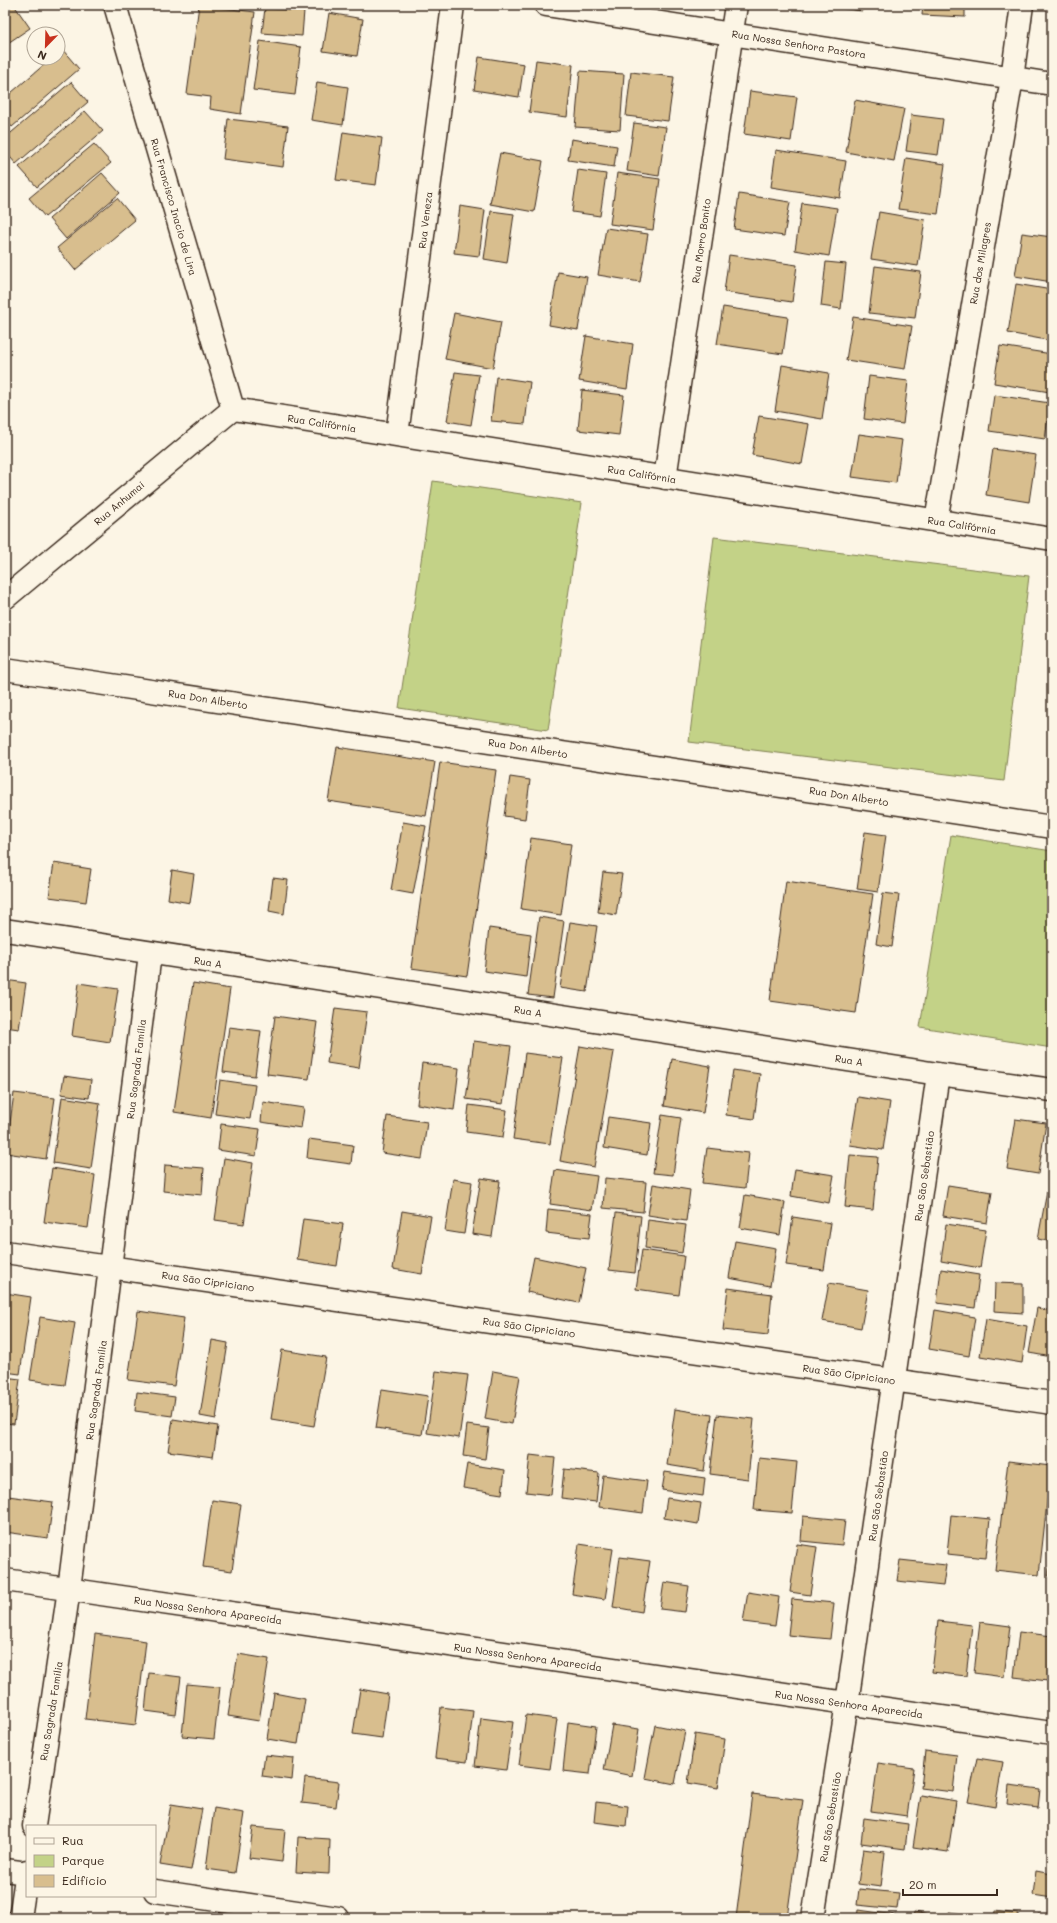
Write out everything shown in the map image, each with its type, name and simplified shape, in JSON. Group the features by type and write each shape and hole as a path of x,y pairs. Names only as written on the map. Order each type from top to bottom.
{"street":[{"name":"Rua Francisco Inacio de Lira","path":"115,5 233,409"},
{"name":"Rua Veneza","path":"397,435 453,5"},
{"name":"Rua Nossa Senhora Pastora","path":"546,5 1052,84"},
{"name":"Rua Morro Bonito","path":"665,478 736,5"},
{"name":"Rua dos Milagres","path":"936,521 1012,78 1022,5"},
{"name":"Rua Califórnia","path":"233,409 1052,539"},
{"name":"Rua Anhumai","path":"5,598 233,409"},
{"name":"Rua Don Alberto","path":"5,669 1052,827"},
{"name":"Rua A","path":"5,930 150,954 1052,1090"},
{"name":"Rua Sagrada Família","path":"34,1825 69,1590 112,1267 150,954"},
{"name":"Rua São Sebastião","path":"814,1918 895,1380 938,1074"},
{"name":"Rua São Cipriciano","path":"5,1252 1052,1403"},
{"name":"Rua Nossa Senhora Aparecida","path":"5,1580 1052,1733"},
{"path":"5,1870 26,1872"},
{"path":"20,1918 26,1879"},
{"path":"156,1891 298,1915 338,1918"}],"green space":[{"path":"433,481 582,503 548,730 399,708"},
{"path":"714,537 1029,576 1004,781 689,742"},
{"path":"951,835 1052,851 1052,1048 920,1027"}],"building":[{"path":"14,5 29,26 26,26 26,31 5,45 5,6"},
{"path":"199,5 255,12 241,114 210,109 211,97 187,94"},
{"path":"816,5 863,5 862,11"},
{"path":"923,5 965,5 965,17 922,15"},
{"path":"265,8 304,11 302,36 262,33"},
{"path":"329,13 363,19 357,56 323,51"},
{"path":"260,41 301,47 295,95 253,90"},
{"path":"66,54 79,69 12,127 5,119 5,98 43,66 66,66"},
{"path":"479,57 524,64 519,97 474,90"},
{"path":"536,60 573,65 567,117 529,112"},
{"path":"580,71 624,74 620,130 575,127"},
{"path":"631,72 674,77 668,121 626,116"},
{"path":"71,82 88,102 16,164 5,151 5,138"},
{"path":"317,82 348,87 343,125 311,120"},
{"path":"750,91 797,97 791,141 744,134"},
{"path":"855,100 904,109 894,161 846,152"},
{"path":"85,111 103,131 37,187 19,167"},
{"path":"911,115 943,119 938,155 906,151"},
{"path":"228,119 288,126 283,167 223,159"},
{"path":"634,123 666,127 659,176 627,171"},
{"path":"343,132 382,138 376,185 336,180"},
{"path":"571,139 617,146 614,167 568,160"},
{"path":"94,144 111,163 45,217 29,198"},
{"path":"776,150 846,161 840,198 771,187"},
{"path":"500,153 543,161 534,212 490,204"},
{"path":"906,158 945,164 938,214 898,209"},
{"path":"578,170 606,174 600,216 572,212"},
{"path":"102,173 120,193 66,239 49,219"},
{"path":"617,173 660,179 653,230 610,224"},
{"path":"739,194 790,202 784,236 734,229"},
{"path":"117,198 135,220 75,270 57,248"},
{"path":"802,203 837,208 829,256 795,250"},
{"path":"460,206 485,210 479,256 454,253"},
{"path":"491,211 514,214 507,263 484,259"},
{"path":"879,212 925,220 918,266 871,259"},
{"path":"606,228 648,234 640,282 598,275"},
{"path":"1022,233 1052,237 1052,282 1015,276"},
{"path":"729,255 797,265 792,302 724,292"},
{"path":"826,262 846,264 841,309 821,306"},
{"path":"875,266 921,272 915,318 869,313"},
{"path":"558,272 587,277 578,330 549,325"},
{"path":"1016,284 1052,290 1052,341 1008,333"},
{"path":"723,307 788,317 783,354 717,344"},
{"path":"454,313 501,322 493,368 445,359"},
{"path":"853,317 912,326 905,369 846,360"},
{"path":"586,336 633,344 627,389 579,381"},
{"path":"1000,346 1052,354 1050,392 994,383"},
{"path":"782,365 829,373 822,419 775,411"},
{"path":"455,372 479,375 471,425 447,421"},
{"path":"869,376 908,381 903,424 864,419"},
{"path":"496,377 530,382 525,424 491,421"},
{"path":"582,390 624,395 619,435 578,430"},
{"path":"994,395 1050,403 1045,439 989,431"},
{"path":"759,416 809,424 802,464 752,455"},
{"path":"859,434 902,440 896,483 852,477"},
{"path":"993,449 1036,455 1029,502 986,495"},
{"path":"337,747 435,762 426,816 328,801"},
{"path":"440,762 496,770 467,976 411,968"},
{"path":"510,777 530,780 525,819 504,816"},
{"path":"403,822 426,826 413,894 391,890"},
{"path":"865,832 886,835 878,892 857,889"},
{"path":"531,838 571,844 561,915 521,909"},
{"path":"54,863 91,869 86,902 49,897"},
{"path":"172,870 194,874 190,903 168,899"},
{"path":"603,872 622,874 616,915 598,912"},
{"path":"273,878 288,880 284,914 269,911"},
{"path":"786,881 873,894 856,1013 770,1001"},
{"path":"883,893 899,895 892,947 876,944"},
{"path":"539,917 564,921 553,998 528,995"},
{"path":"570,922 597,926 587,992 560,988"},
{"path":"489,928 531,934 526,977 484,971"},
{"path":"5,980 26,983 19,1029 5,1027"},
{"path":"79,983 118,989 110,1042 72,1036"},
{"path":"193,983 230,989 211,1118 174,1112"},
{"path":"335,1008 367,1012 359,1068 327,1063"},
{"path":"275,1016 317,1022 309,1079 267,1074"},
{"path":"229,1027 261,1031 255,1076 223,1072"},
{"path":"474,1041 511,1046 503,1104 466,1099"},
{"path":"580,1046 614,1052 594,1167 560,1161"},
{"path":"525,1053 563,1058 550,1144 513,1139"},
{"path":"672,1059 710,1066 703,1113 664,1106"},
{"path":"422,1063 459,1068 454,1110 417,1104"},
{"path":"733,1070 760,1074 754,1119 726,1115"},
{"path":"64,1076 91,1080 89,1098 61,1094"},
{"path":"220,1080 255,1085 250,1119 215,1114"},
{"path":"14,1093 55,1098 46,1159 6,1153"},
{"path":"62,1097 100,1103 91,1169 53,1163"},
{"path":"858,1097 890,1102 883,1150 850,1145"},
{"path":"263,1102 304,1108 301,1128 261,1122"},
{"path":"469,1105 507,1110 503,1137 466,1132"},
{"path":"662,1115 681,1118 673,1175 653,1173"},
{"path":"387,1116 427,1122 422,1159 382,1153"},
{"path":"608,1117 651,1123 647,1155 604,1148"},
{"path":"1015,1119 1046,1123 1038,1174 1007,1169"},
{"path":"221,1124 260,1129 256,1156 218,1150"},
{"path":"309,1139 353,1145 351,1164 307,1158"},
{"path":"707,1148 749,1153 745,1188 702,1183"},
{"path":"850,1155 878,1157 873,1210 845,1207"},
{"path":"224,1158 253,1163 244,1224 215,1220"},
{"path":"165,1165 204,1168 202,1195 163,1191"},
{"path":"52,1168 95,1175 88,1228 44,1222"},
{"path":"795,1169 834,1175 829,1203 791,1196"},
{"path":"555,1170 597,1176 592,1210 550,1204"},
{"path":"481,1178 500,1181 492,1237 472,1234"},
{"path":"605,1178 646,1182 643,1212 603,1208"},
{"path":"453,1179 472,1182 464,1234 445,1231"},
{"path":"653,1184 690,1190 686,1221 648,1215"},
{"path":"948,1185 992,1192 987,1223 943,1216"},
{"path":"1047,1191 1052,1192 1052,1242 1038,1239"},
{"path":"745,1195 785,1202 780,1235 740,1228"},
{"path":"548,1209 592,1214 589,1238 546,1233"},
{"path":"402,1211 431,1216 422,1274 393,1269"},
{"path":"616,1213 641,1216 635,1273 609,1270"},
{"path":"793,1217 831,1223 824,1270 786,1265"},
{"path":"303,1219 343,1224 337,1266 297,1260"},
{"path":"648,1220 686,1225 682,1253 645,1248"},
{"path":"946,1224 986,1230 980,1268 941,1261"},
{"path":"735,1241 776,1248 770,1286 729,1278"},
{"path":"642,1250 684,1256 679,1295 636,1289"},
{"path":"534,1257 586,1268 579,1303 527,1292"},
{"path":"941,1269 979,1275 975,1308 937,1303"},
{"path":"829,1283 868,1290 861,1328 822,1321"},
{"path":"995,1283 1023,1284 1023,1313 994,1311"},
{"path":"728,1288 772,1294 768,1335 723,1330"},
{"path":"5,1293 31,1297 20,1374 5,1372"},
{"path":"1037,1308 1052,1311 1052,1357 1029,1353"},
{"path":"935,1310 975,1317 969,1356 929,1349"},
{"path":"138,1311 184,1318 174,1386 128,1380"},
{"path":"40,1317 75,1323 65,1385 30,1380"},
{"path":"986,1319 1027,1326 1022,1363 980,1356"},
{"path":"212,1340 228,1343 216,1419 200,1416"},
{"path":"282,1350 326,1357 314,1426 271,1419"},
{"path":"436,1371 468,1375 459,1438 427,1433"},
{"path":"493,1371 520,1376 512,1424 485,1419"},
{"path":"5,1377 20,1379 14,1424 5,1423"},
{"path":"382,1389 428,1396 422,1435 376,1428"},
{"path":"137,1392 175,1397 172,1416 135,1411"},
{"path":"675,1409 712,1415 704,1471 667,1465"},
{"path":"717,1415 754,1419 748,1479 710,1474"},
{"path":"173,1419 218,1426 213,1457 168,1451"},
{"path":"467,1425 489,1428 485,1459 463,1456"},
{"path":"530,1455 555,1458 551,1495 526,1492"},
{"path":"759,1458 797,1462 792,1513 754,1510"},
{"path":"1008,1461 1051,1466 1039,1575 995,1570"},
{"path":"467,1464 505,1470 502,1494 463,1488"},
{"path":"564,1469 599,1473 596,1502 561,1498"},
{"path":"665,1472 705,1478 703,1496 662,1490"},
{"path":"603,1475 647,1481 643,1513 599,1507"},
{"path":"8,1496 53,1502 48,1538 5,1532"},
{"path":"667,1498 701,1503 698,1524 664,1518"},
{"path":"212,1500 241,1504 232,1571 203,1567"},
{"path":"951,1515 990,1519 986,1558 947,1554"},
{"path":"803,1516 845,1520 842,1545 801,1541"},
{"path":"579,1544 613,1549 605,1599 572,1594"},
{"path":"797,1544 817,1547 810,1595 790,1592"},
{"path":"1052,1553 1052,1577 1048,1576"},
{"path":"620,1557 650,1561 642,1612 613,1607"},
{"path":"900,1560 946,1565 943,1586 897,1581"},
{"path":"664,1582 689,1586 685,1612 660,1609"},
{"path":"748,1592 779,1597 775,1626 743,1622"},
{"path":"792,1599 834,1603 830,1639 788,1635"},
{"path":"938,1621 972,1625 966,1676 932,1672"},
{"path":"980,1622 1010,1626 1004,1677 974,1673"},
{"path":"1019,1632 1052,1636 1048,1681 1014,1677"},
{"path":"95,1634 146,1641 136,1725 85,1719"},
{"path":"238,1654 269,1659 259,1721 228,1716"},
{"path":"149,1673 181,1677 176,1715 145,1711"},
{"path":"187,1684 220,1687 214,1739 182,1736"},
{"path":"360,1689 388,1694 382,1738 353,1734"},
{"path":"274,1693 305,1699 298,1744 267,1739"},
{"path":"441,1707 473,1711 467,1762 435,1758"},
{"path":"526,1715 557,1719 550,1769 519,1765"},
{"path":"481,1718 513,1722 506,1770 475,1766"},
{"path":"568,1722 596,1726 590,1774 563,1771"},
{"path":"612,1725 639,1729 632,1776 604,1770"},
{"path":"655,1725 685,1731 675,1784 645,1778"},
{"path":"695,1734 725,1739 718,1788 688,1783"},
{"path":"925,1751 957,1755 953,1792 921,1788"},
{"path":"265,1755 294,1758 292,1780 262,1776"},
{"path":"977,1758 1003,1762 995,1807 968,1802"},
{"path":"878,1763 914,1768 907,1816 871,1811"},
{"path":"305,1778 339,1782 336,1807 302,1803"},
{"path":"1009,1785 1040,1789 1038,1808 1007,1804"},
{"path":"752,1794 803,1800 787,1918 736,1918"},
{"path":"921,1795 956,1801 948,1852 913,1847"},
{"path":"596,1802 628,1806 626,1826 594,1822"},
{"path":"171,1804 202,1809 191,1870 160,1865"},
{"path":"214,1808 244,1813 235,1873 206,1869"},
{"path":"864,1818 908,1824 905,1849 861,1843"},
{"path":"253,1827 285,1830 282,1862 249,1858"},
{"path":"298,1837 330,1839 329,1874 296,1872"},
{"path":"863,1849 885,1852 881,1887 858,1884"},
{"path":"1036,1871 1052,1874 1052,1898 1033,1895"},
{"path":"859,1889 899,1893 897,1909 857,1905"},
{"path":"858,1910 896,1915 895,1918 857,1918"},
{"path":"995,1911 1019,1914 1019,1918 994,1918"},
{"path":"914,1912 934,1916 933,1918 913,1918"},
{"path":"949,1912 977,1916 977,1918 948,1918"},
{"path":"1038,1914 1052,1916 1052,1918 1038,1918"}]}
